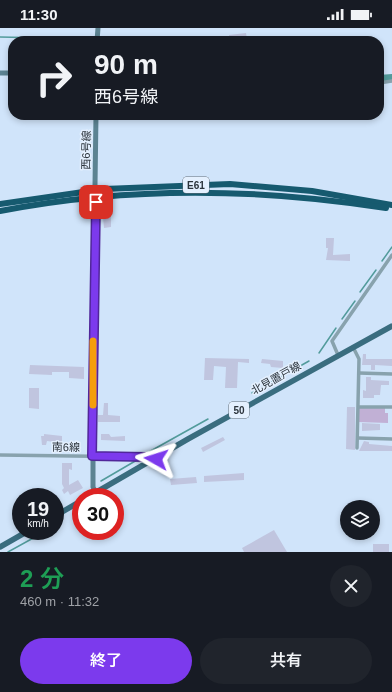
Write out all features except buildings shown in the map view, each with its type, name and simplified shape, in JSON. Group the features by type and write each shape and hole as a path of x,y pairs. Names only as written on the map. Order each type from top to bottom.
{"highway":[{"name":"E61","path":"0,204 104,188 230,184 312,191 392,205"},
{"name":"E61","path":"0,211 106,195 152,193 240,193 311,198 392,209"}],"main road":[{"name":"北見置戸線","path":"103,488 156,459 188,439 392,326"},
{"path":"0,547 12,540"}],"street":[{"name":"西6号線","path":"95,184 96,120"},
{"path":"94,488 92,456 96,202"},
{"path":"338,355 332,341 392,255"},
{"path":"353,347 360,359 357,448"},
{"path":"359,373 392,374"},
{"path":"359,407 392,407"},
{"path":"358,438 392,439"},
{"name":"南6線","path":"0,455 146,457 156,459"}],"shaded area":[{"path":"359,407 385,407 385,413 388,413 388,423 358,422"}],"waterway":[{"path":"0,37 8,37"},
{"path":"384,79 392,78"},
{"path":"382,261 392,247"},
{"path":"360,292 376,270"},
{"path":"342,319 355,301"},
{"path":"319,353 336,328"},
{"path":"252,393 309,361"},
{"path":"147,453 208,419"},
{"path":"101,481 137,460"},
{"path":"8,552 30,540"}],"slow traffic":[{"path":"93,341 93,405"}],"route":[{"path":"96,202 94,249 92,456 146,457 156,459"}]}
